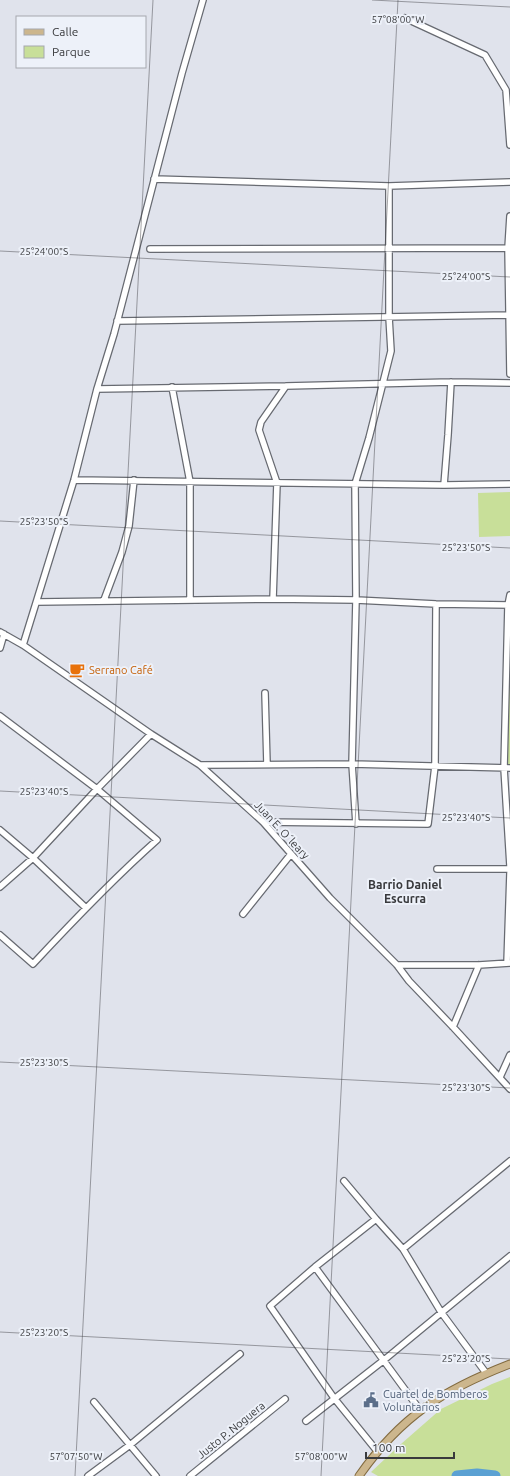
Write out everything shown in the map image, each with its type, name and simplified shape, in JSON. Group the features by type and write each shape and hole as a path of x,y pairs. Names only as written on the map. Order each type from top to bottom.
{"main road":[{"path":"359,1476 392,1434 420,1410 447,1392 486,1373 510,1364"}],"street":[{"path":"24,645 74,480 97,389 203,0"},
{"path":"405,18 484,54 506,90 510,145"},
{"path":"154,179 389,186 510,182"},
{"path":"356,824 352,764 356,600 355,484 391,351 388,248 389,186"},
{"path":"510,216 510,374"},
{"path":"150,249 509,248"},
{"path":"116,321 509,315"},
{"path":"97,389 451,382 510,383"},
{"path":"444,485 451,382"},
{"path":"273,599 277,483 258,430 261,422 286,386"},
{"path":"172,387 190,482 190,600"},
{"path":"74,480 444,485 510,484"},
{"path":"104,600 122,552 129,526 134,480"},
{"path":"437,869 510,868 507,768 510,595"},
{"path":"37,602 273,599 509,605"},
{"path":"263,822 428,824 435,766 436,604"},
{"path":"0,648 2,633"},
{"name":"Juan E. O´leary","path":"2,633 24,645 151,734 200,765 263,822 330,898 397,965 409,982 510,1088"},
{"path":"265,693 267,764"},
{"path":"0,716 97,789 157,840 86,908 33,964 0,936"},
{"path":"0,887 33,858 97,789 151,734"},
{"path":"200,765 352,764 507,768"},
{"path":"0,830 33,858 86,908"},
{"path":"243,914 291,854"},
{"path":"397,965 479,965 509,963 510,873"},
{"path":"453,1027 479,965"},
{"path":"500,1077 510,1055"},
{"path":"403,1249 510,1161"},
{"path":"344,1181 403,1249 441,1312 486,1373"},
{"path":"376,1219 270,1306 334,1398 378,1451"},
{"path":"306,1420 384,1360 510,1256"},
{"path":"316,1267 420,1410"},
{"path":"88,1476 130,1445 240,1354"},
{"name":"Justo P. Noguera","path":"190,1476 285,1399"},
{"path":"94,1402 156,1476"}],"green space":[{"path":"510,492 510,536 479,537 478,493"},
{"path":"508,686 510,686 510,766 506,766"},
{"path":"510,1377 510,1476 378,1476 371,1472 441,1409 492,1384"}],"waterway":[{"path":"457,1476 477,1474 495,1476"}],"place":[{"name":"Serrano Café","path":"77,670"},
{"name":"Cuartel de Bomberos Voluntarios","path":"371,1400"}],"district":[{"name":"Barrio Daniel Escurra","path":"405,891"}]}
